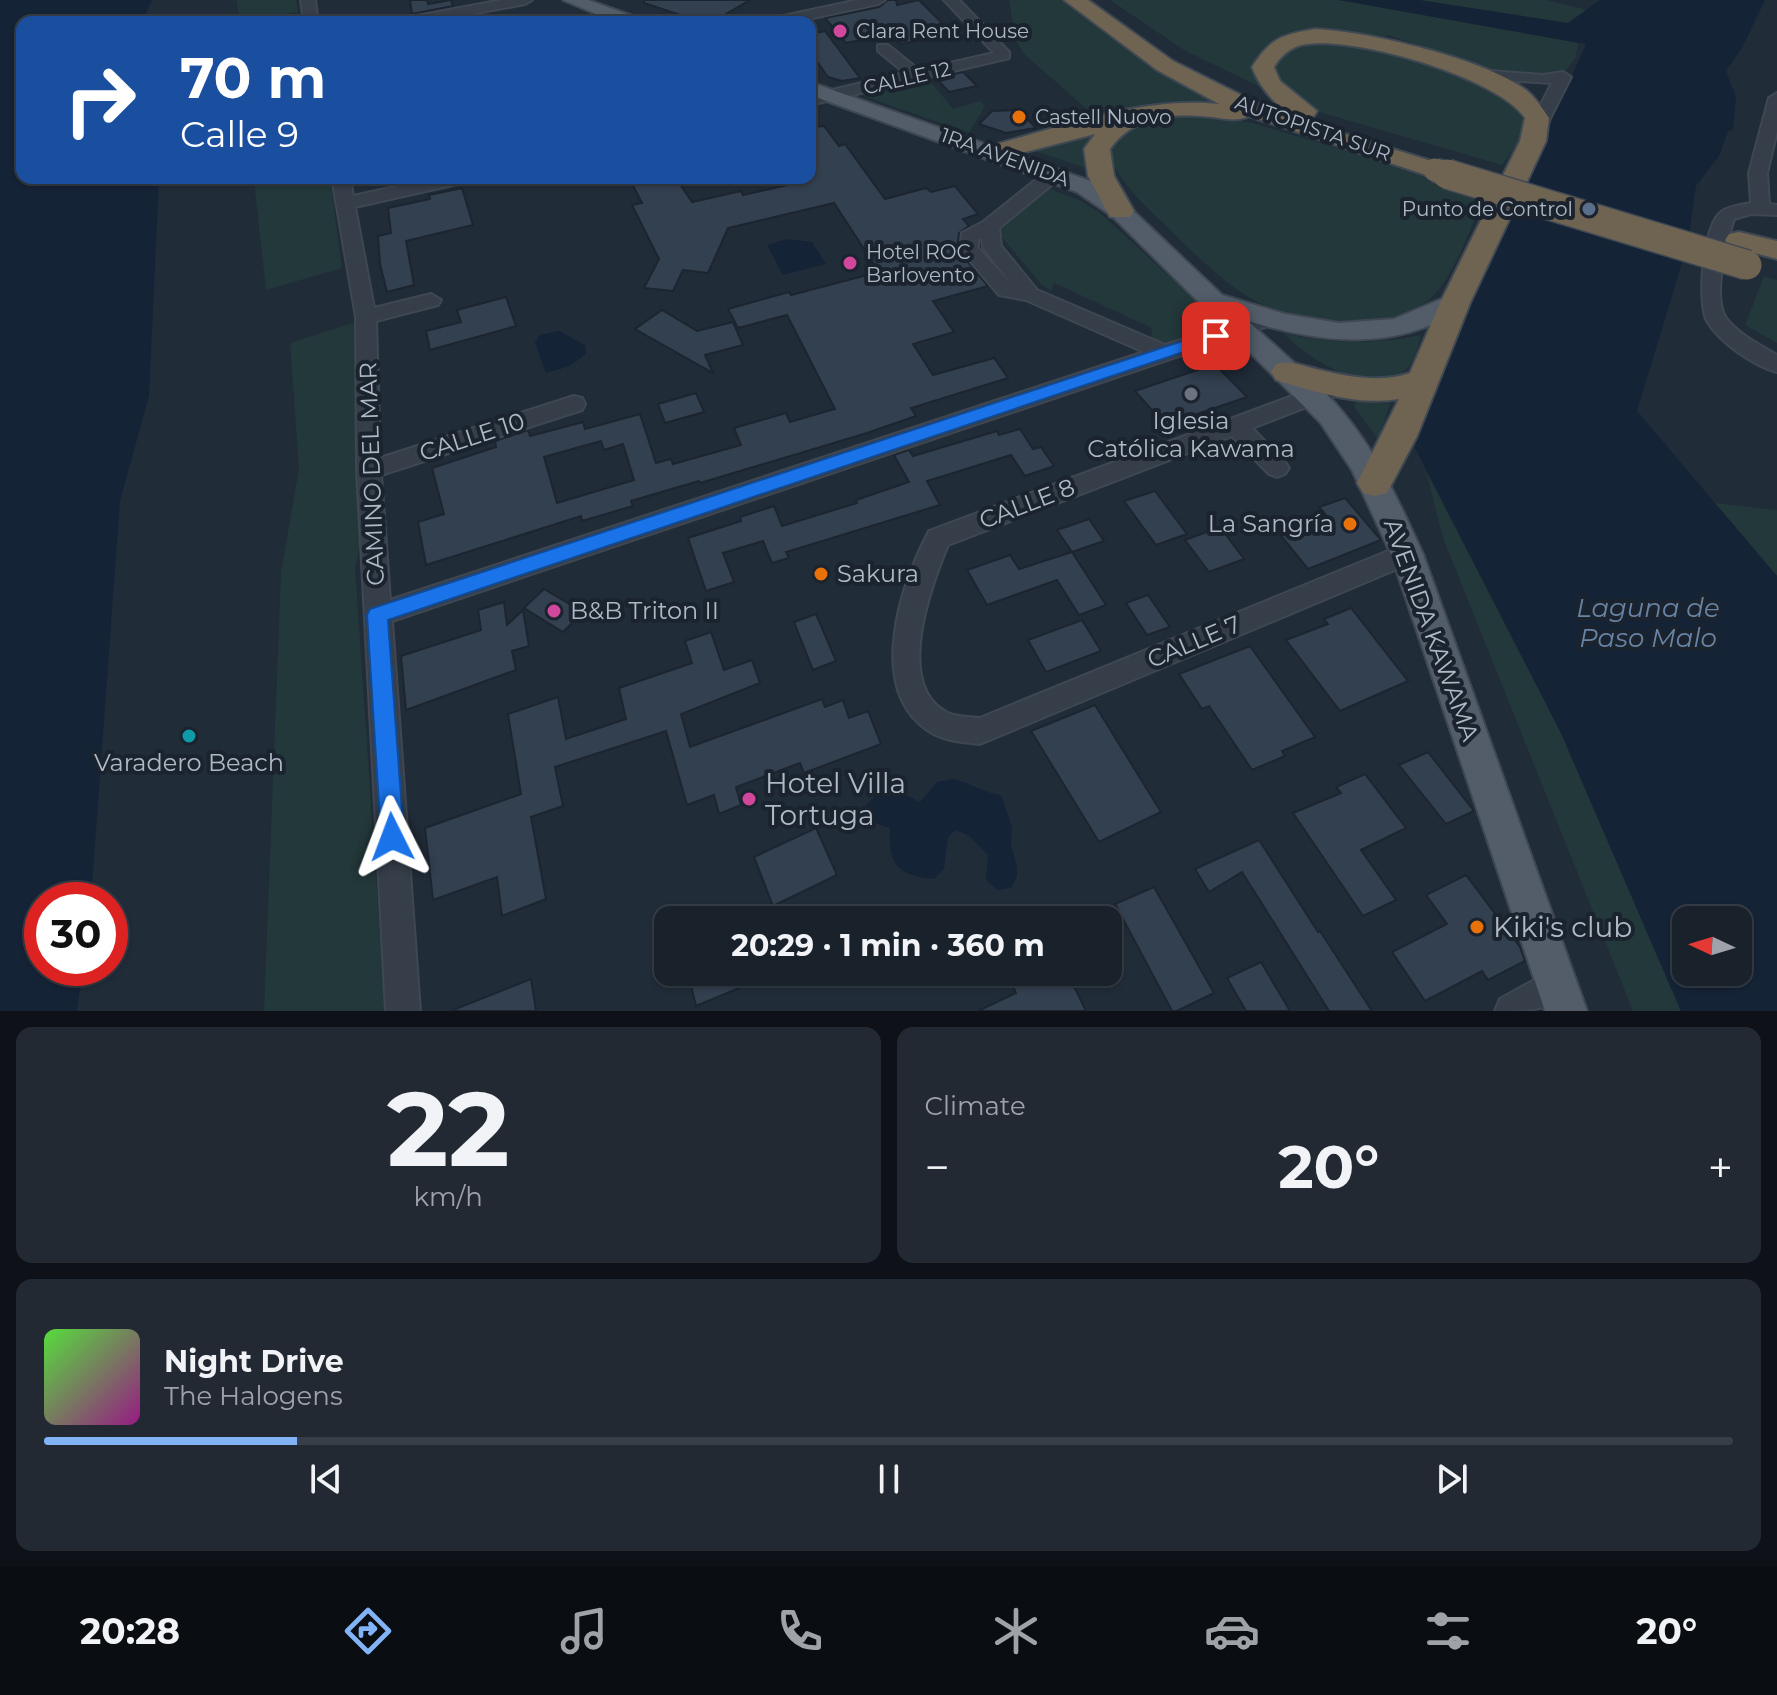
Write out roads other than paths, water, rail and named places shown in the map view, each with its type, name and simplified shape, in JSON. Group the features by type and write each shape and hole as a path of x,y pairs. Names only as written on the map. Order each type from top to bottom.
{"highway":[{"name":"AUTOPISTA SUR","path":"1074,0 1180,74 1276,119 1396,149 1743,252"},
{"name":"AUTOPISTA SUR","path":"1099,0 1196,64 1396,149"},
{"path":"1305,111 1270,84 1263,67 1273,51 1299,40 1360,38 1477,75 1524,100 1534,112 1538,126 1455,303 1400,436 1375,483"},
{"path":"995,152 1135,116 1191,108 1276,119"},
{"path":"1120,211 1101,176 1097,149 1107,135 1135,116"},
{"path":"1743,252 1777,250"},
{"path":"1743,252 1777,274"},
{"path":"1287,372 1326,391 1391,390 1422,381"}],"main road":[{"path":"572,0 616,16"},
{"name":"1RA AVENIDA","path":"816,90 1085,187 1120,211 1213,299 1255,323"},
{"path":"1255,323 1313,331 1365,332 1411,325 1455,303"},
{"path":"1255,323 1287,372"},
{"name":"AVENIDA KAWAMA","path":"1326,391 1375,483 1407,554 1561,998"}],"street":[{"path":"438,16 525,0"},
{"path":"785,0 801,16 878,0"},
{"name":"CALLE 12","path":"816,99 1004,55 951,0"},
{"path":"883,48 917,76"},
{"path":"1477,75 1543,80 1563,77 1538,126"},
{"path":"1777,98 1758,173 1768,209 1738,210 1726,216 1714,265 1710,305 1717,320 1744,344 1777,365"},
{"path":"1054,174 990,226 992,247 1030,294 1164,353"},
{"path":"344,190 402,184"},
{"name":"CAMINO DEL MAR","path":"344,190 366,317 369,470 403,1011"},
{"path":"366,317 431,300"},
{"path":"377,615 1255,323"},
{"name":"CALLE 8","path":"980,731 938,722 916,700 906,679 910,623 921,579 938,538 1326,391"},
{"name":"CALLE 10","path":"369,470 574,404"},
{"path":"1236,426 1277,468"},
{"name":"CALLE 7","path":"980,731 1407,554"},
{"path":"1512,1011 1561,998"}],"water":[{"path":"0,0 152,0 145,16 16,16 16,184 159,184 149,396 120,501 92,882 24,882 24,986 80,986 77,1011 0,1011"},
{"name":"Laguna de Paso Malo","path":"1339,0 1419,0 1568,23 1600,0 1765,0 1742,48 1726,71 1736,97 1733,129 1728,131 1719,156 1696,186 1688,243 1637,411 1777,576 1777,1011 1681,1011 1561,733 1415,448 1419,421 1586,44"},
{"path":"787,239 812,242 826,264 783,275 767,245"},
{"path":"559,331 585,345 586,354 570,366 546,373 535,343 539,335"},
{"path":"954,779 1001,795 1012,826 1011,846 1017,866 1017,876 1011,888 997,890 986,880 988,855 969,836 956,830 948,837 944,869 934,879 903,871 893,859 890,828 874,821 867,811 866,806 878,795 898,793 920,802 937,782"}],"place":[{"name":"Clara Rent House","path":"840,31"},
{"name":"Castell Nuovo","path":"1019,117"},
{"name":"Punto de Control","path":"1589,209"},
{"name":"Hotel ROC Barlovento","path":"850,263"},
{"name":"Iglesia Católica Kawama","path":"1191,394"},
{"name":"La Sangría","path":"1350,524"},
{"name":"Sakura","path":"821,574"},
{"name":"B&B Triton II","path":"554,611"},
{"name":"Varadero Beach","path":"189,736"},
{"name":"Hotel Villa Tortuga","path":"749,799"},
{"name":"Kiki's club","path":"1477,927"}]}
